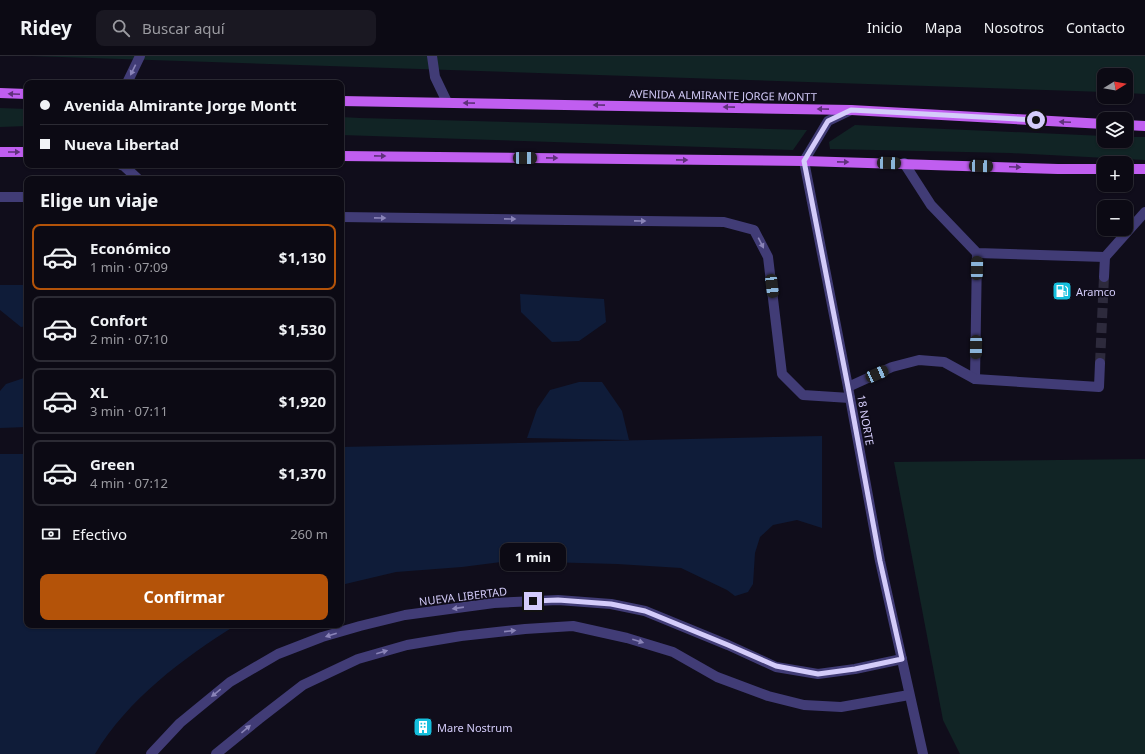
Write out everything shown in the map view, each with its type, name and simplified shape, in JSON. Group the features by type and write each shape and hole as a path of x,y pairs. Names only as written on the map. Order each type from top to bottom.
{"main road":[{"path":"0,93 24,94"},
{"name":"AVENIDA ALMIRANTE JORGE MONTT","path":"344,101 851,110 1097,124"},
{"path":"1133,125 1145,126"},
{"path":"0,152 24,152"},
{"path":"344,156 804,161 1097,169"},
{"path":"1133,169 1145,169"}],"street":[{"path":"128,80 140,56"},
{"path":"432,56 435,77 447,102"},
{"path":"804,161 828,121 851,110"},
{"name":"18 NORTE","path":"804,161 880,561 923,754"},
{"path":"904,163 932,205 977,253 975,379"},
{"path":"126,168 135,176"},
{"path":"0,196 24,197"},
{"path":"1104,277 1105,257 1145,212"},
{"path":"344,217 724,222 754,230 768,258 782,374 803,395 850,398"},
{"path":"977,253 1105,257"},
{"path":"848,387 892,367 919,360 944,362 975,379 1099,387 1100,363"},
{"name":"NUEVA LIBERTAD","path":"151,754 180,723 230,682 278,654 322,637 405,615 494,602 558,600 611,604 645,611 776,666 818,674 855,669 902,659"},
{"path":"216,754 258,718 303,685 358,659 414,644 461,636 525,629 572,626 627,638 673,652 717,677 768,696 804,705 841,707 909,695"}],"green space":[{"path":"31,56 1145,56 1145,94 1133,93 1133,68 1097,68 1097,92"},
{"path":"0,108 24,109 24,126 0,127"},
{"path":"344,117 807,130 793,150 344,135"},
{"path":"855,125 1097,136 1097,148 1133,148 1133,137 1145,137 1145,160 1133,159 1133,156 1097,156 1097,158 1010,153 830,149 829,142"},
{"path":"1145,459 1145,754 960,754 943,720 894,462"}],"water":[{"path":"0,285 24,285 24,326 21,327 0,310"},
{"path":"520,294 604,299 606,322 579,341 552,342 521,312"},
{"path":"24,378 24,427 0,428 0,391 6,384"},
{"path":"579,382 602,382 622,411 629,440 527,438 537,409 550,390"},
{"path":"822,436 822,528 797,520 773,525 760,537 755,553 753,584 748,592 735,596 727,590 681,568 617,564 509,561 462,567 396,572 344,584 344,447"},
{"path":"0,454 24,454 24,628 231,628 176,666 140,698 123,715 95,754 0,754"}],"tunnel":[{"path":"1100,363 1104,277"}],"place":[{"name":"Aramco","path":"1062,291"},
{"name":"Mare Nostrum","path":"423,727"}],"route":[{"path":"533,601 558,600 611,604 645,611 776,666 818,674 855,669 902,659 880,561 804,161 828,121 851,110 1036,120"}]}
